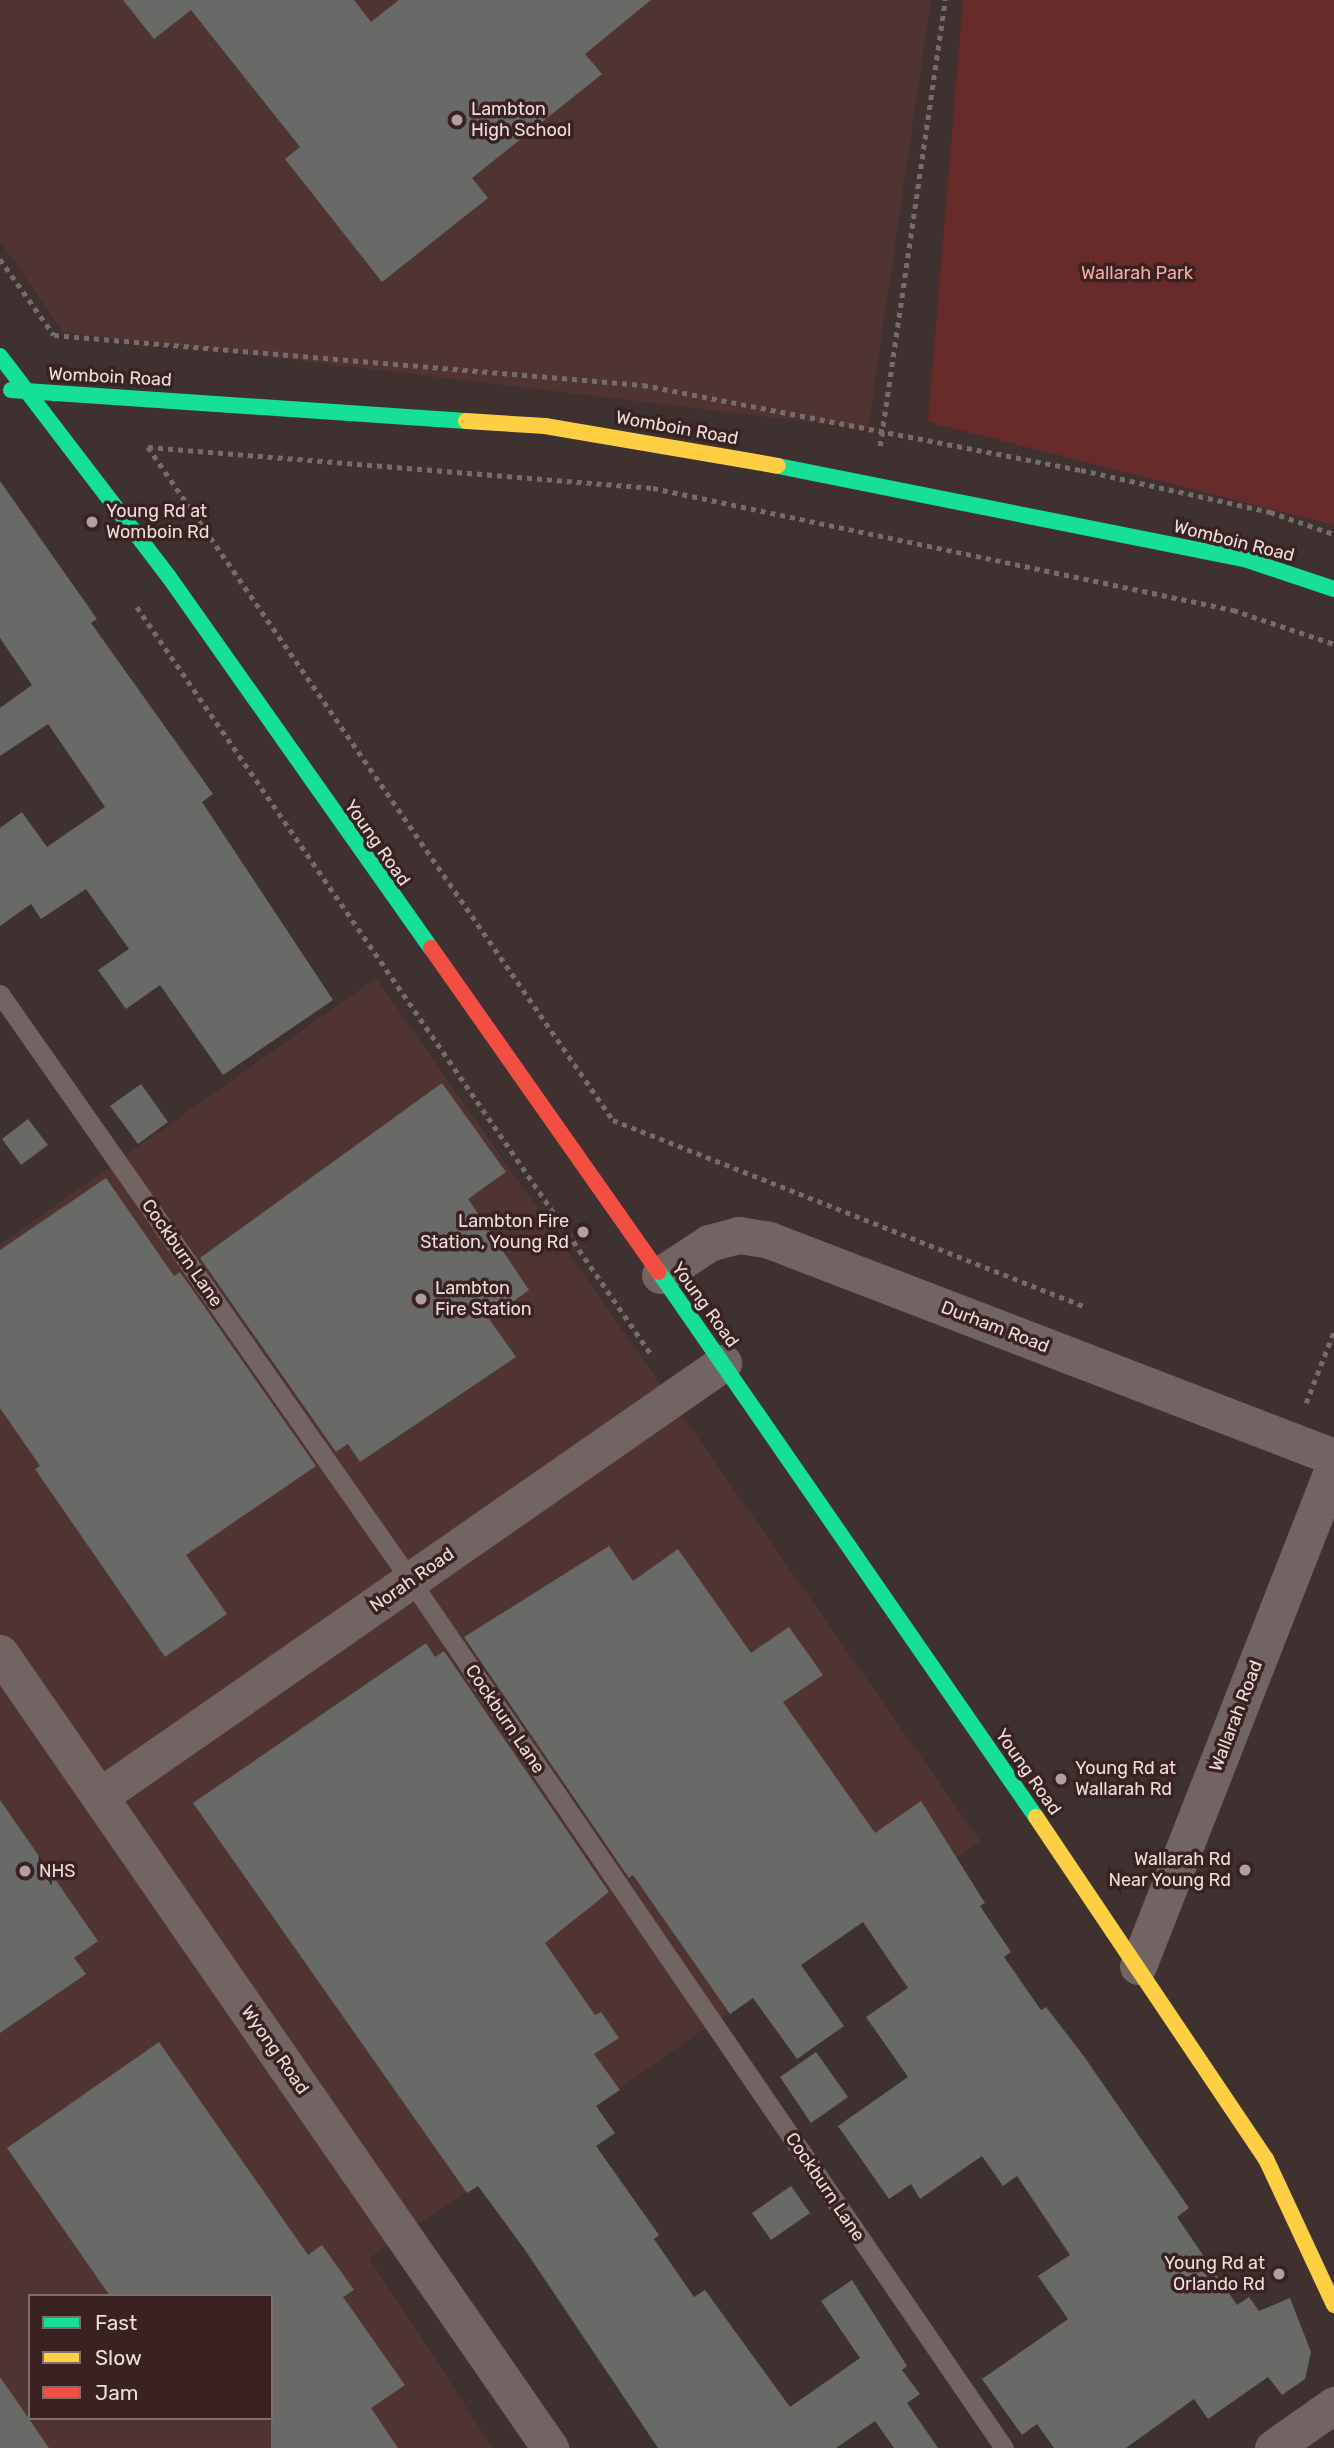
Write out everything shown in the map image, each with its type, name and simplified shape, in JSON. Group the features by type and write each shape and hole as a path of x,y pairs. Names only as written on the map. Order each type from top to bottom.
{"street":[{"name":"Young Road","path":"0,356 169,577 723,1363 1138,1966 1266,2159 1334,2305"},
{"name":"Womboin Road","path":"0,390 545,426 875,481 1247,560 1334,589"},
{"name":"Durham Road","path":"660,1275 709,1243 739,1235 769,1240 1334,1457"},
{"name":"Norah Road","path":"100,1796 723,1363"},
{"name":"Wallarah Road","path":"1138,1966 1334,1466"},
{"name":"Wyong Road","path":"0,1653 550,2448"},
{"path":"1273,2448 1334,2405"}],"lane":[{"name":"Cockburn Lane","path":"0,994 411,1581 1004,2448"}],"path":[{"path":"875,481 945,0"},
{"path":"0,259 54,335"},
{"path":"1086,1307 613,1120 148,447 653,488 1233,610 1334,644"},
{"path":"133,601 653,1357"},
{"path":"1306,1404 1334,1331"}],"shaded area":[{"name":"Lambton High School","path":"0,0 931,0 868,429 63,332 0,241"},
{"path":"376,978 980,1841 369,2258 493,2448 0,2448 0,1245"}],"green space":[{"name":"Wallarah Park","path":"963,0 1334,0 1334,525 928,422"}],"building":[{"path":"123,0 354,0 371,22 399,0 651,0 585,54 602,74 472,178 488,198 382,282 285,159 300,147 191,10 154,39"},
{"path":"0,481 97,619 91,623 213,794 202,802 333,1000 223,1075 160,985 126,1009 98,970 129,949 86,889 41,919 31,904 0,926 0,828 22,812 47,847 105,807 48,724 0,756 0,708 32,685 0,638"},
{"path":"442,1083 506,1172 468,1199 529,1290 489,1319 516,1357 360,1462 348,1444 336,1452 200,1258"},
{"path":"141,1084 168,1122 138,1144 110,1106"},
{"path":"28,1119 48,1145 21,1165 2,1139"},
{"path":"106,1178 174,1276 180,1272 316,1466 186,1555 227,1614 165,1657 35,1469 40,1466 0,1408 0,1250"},
{"path":"609,1546 633,1581 678,1549 751,1653 789,1627 823,1675 783,1702 875,1833 921,1801 985,1903 980,1906 1011,1952 1004,1957 1041,2010 1046,2007 1083,2055 1189,2208 1177,2217 1237,2305 1249,2297 1259,2311 1290,2298 1311,2352 1305,2379 1282,2395 1268,2377 1208,2419 1194,2399 1126,2448 1054,2448 1037,2424 1022,2435 982,2379 1068,2319 1038,2276 1070,2255 1017,2176 1003,2186 982,2156 920,2199 911,2184 889,2199 838,2126 908,2077 866,2017 908,1988 863,1922 801,1965 844,2026 797,2059 753,1998 730,2014 633,1875 629,1878 464,1637"},
{"path":"426,1643 435,1657 444,1651 609,1892 545,1943 595,2015 601,2012 619,2038 594,2054 620,2090 596,2106 615,2133 596,2146 659,2235 654,2239 694,2297 705,2290 790,2407 860,2358 821,2301 852,2280 907,2366 902,2370 920,2394 907,2403 938,2448 894,2448 875,2421 836,2448 658,2448 525,2250 478,2186 467,2193 193,1803"},
{"name":"NHS","path":"0,1800 98,1941 74,1958 86,1974 0,2033"},
{"path":"159,2042 308,2255 322,2245 354,2290 343,2297 405,2385 371,2408 398,2448 271,2448 273,2294 109,2294 7,2148"},
{"path":"816,2052 848,2097 811,2123 780,2077"},
{"path":"791,2186 810,2213 771,2240 752,2213"},
{"path":"0,2377 49,2448 0,2448"}],"traffic: fast":[{"path":"0,356 169,577 431,948"},
{"path":"11,390 466,421"},
{"path":"778,466 1247,560 1334,589"},
{"path":"659,1272 1036,1817"}],"traffic: slow":[{"path":"466,421 545,426 778,466"},
{"path":"1036,1817 1266,2159 1334,2305"}],"traffic: jam":[{"path":"431,948 659,1272"}],"place":[{"name":"Lambton High School","path":"457,120"},
{"name":"Young Rd at Womboin Rd","path":"92,522"},
{"name":"Lambton Fire Station, Young Rd","path":"583,1232"},
{"name":"Lambton Fire Station","path":"421,1299"},
{"name":"Young Rd at Wallarah Rd","path":"1061,1779"},
{"name":"Wallarah Rd Near Young Rd","path":"1245,1870"},
{"name":"NHS","path":"25,1871"},
{"name":"Young Rd at Orlando Rd","path":"1279,2274"}]}
